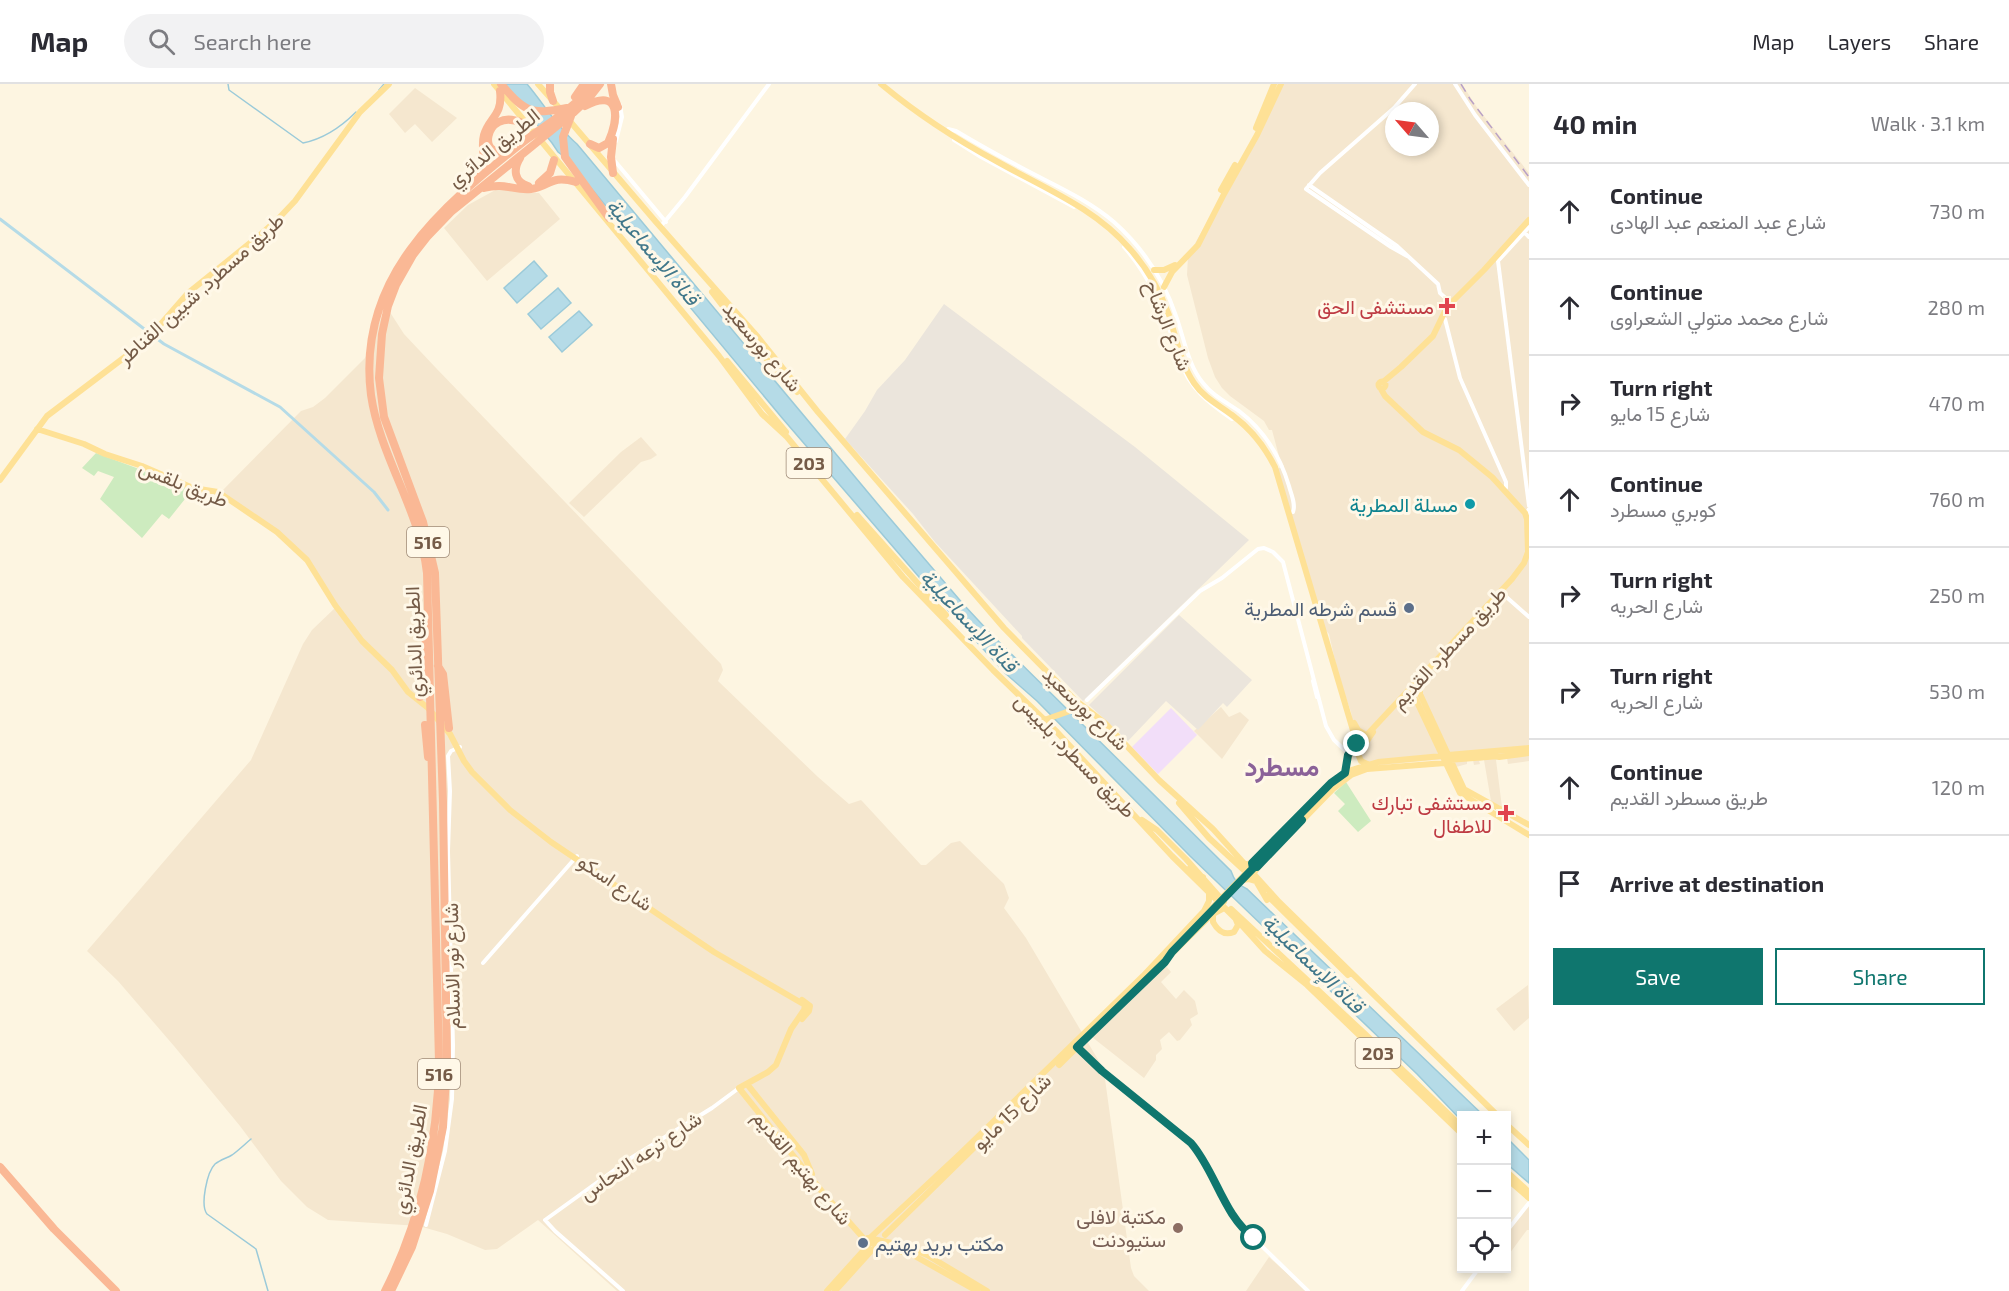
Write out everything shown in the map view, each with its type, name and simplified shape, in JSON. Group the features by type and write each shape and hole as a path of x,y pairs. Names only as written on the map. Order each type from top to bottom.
{"highway":[{"path":"550,84 553,101"},
{"path":"584,84 574,98 573,108 564,132 562,143 564,154 570,167 609,218"},
{"name":"الطريق الدائري","path":"479,185 521,144 573,108 593,84"},
{"name":"الطريق الدائري","path":"385,1291 420,1223 437,1160 446,1105 447,1072 441,927 445,727 435,688 427,573 423,551 413,518 385,447 375,394 385,303 403,259 426,228 444,209 524,154 600,84"},
{"path":"612,84 620,115 611,148 613,173"},
{"path":"499,87 529,110 543,112 573,108 602,100 611,103 616,117 608,143 599,148 590,144"},
{"path":"499,87 501,103 484,134 485,162 479,185 504,185 529,190 555,180 575,181"},
{"path":"521,144 499,152 490,147 487,137 492,128 500,122 512,120 522,123"},
{"path":"524,154 517,162 516,176 519,182 529,186 535,185 547,176 554,160"},
{"name":"الطريق الدائري","path":"377,405 423,522 433,558 438,666 432,719 433,789 441,910"},
{"path":"420,697 424,684 424,643 429,625"},
{"path":"438,666 444,676 445,727"},
{"path":"425,725 433,789"},
{"path":"443,823 447,807 446,770 448,761"},
{"path":"0,1167 54,1229 116,1291"},
{"path":"0,1174 34,1214 109,1291"},
{"name":"الطريق الدائري","path":"391,1291 413,1233"}],"main road":[{"name":"طريق مسطرد, شبين القناطر","path":"0,480 45,418 152,334 188,293 260,236 285,212 351,118 389,84"},
{"name":"شارع بورسعيد","path":"537,84 613,173 663,226 753,331 818,412 1004,628 1074,699 1099,717 1159,780 1251,865 1253,874 1279,902 1492,1111"},
{"name":"شارع بورسعيد","path":"537,84 710,289 746,337 798,393 981,608 1077,707 1103,725 1176,800 1202,831 1277,906 1488,1111"},
{"name":"شارع الرشاح","path":"883,84 981,153 1082,208 1117,233 1135,254 1154,282 1191,370 1202,387 1213,398 1245,421 1270,450 1281,473 1293,512 1324,628"},
{"path":"1164,287 1168,273 1196,242 1213,205 1255,131 1274,84"},
{"path":"1168,273 1198,245 1257,135 1281,84"},
{"path":"499,87 504,100 522,123 569,178 575,181"},
{"name":"طريق مسطرد, بلبيس","path":"499,87 897,570 1145,824"},
{"name":"طريق مسطرد, بلبيس","path":"499,87 609,218 765,411 994,669 1048,718 1145,824"},
{"path":"1384,385 1433,336 1445,310 1451,303 1529,222"},
{"path":"1384,385 1435,338 1451,307 1498,258 1505,247"},
{"path":"1154,270 1168,273"},
{"path":"746,337 751,338 753,331"},
{"path":"754,346 755,341 761,341"},
{"name":"شارع الرشاح","path":"1180,344 1188,371 1196,386 1208,399 1247,427 1268,454 1278,475 1324,628"},
{"path":"1384,385 1389,396 1418,425 1459,450 1528,510"},
{"name":"طريق بلقس","path":"38,429 87,445 193,488 220,493 277,532 312,567 333,602 357,634 400,681"},
{"name":"طريق مسطرد القديم","path":"1345,773 1346,754 1357,744 1360,734 1504,587 1524,563 1529,549 1526,516 1503,487"},
{"name":"طريق مسطرد القديم","path":"1360,759 1359,751 1378,726 1503,594 1529,560"},
{"path":"897,570 903,569 898,561"},
{"path":"908,573 905,572 904,575 908,582"},
{"path":"1324,628 1360,734 1357,744"},
{"path":"400,681 420,697 445,727"},
{"path":"400,681 411,695 428,708 445,727"},
{"path":"1417,694 1460,794 1529,830"},
{"path":"1048,718 1077,707"},
{"name":"شارع اسكو","path":"445,727 472,772 506,806 536,831 750,974 808,1006"},
{"path":"1499,754 1529,748"},
{"path":"1251,865 1334,781 1345,773 1367,764 1529,753"},
{"path":"1346,754 1354,763 1360,759 1367,764"},
{"path":"1251,865 1302,820 1343,779 1378,765"},
{"path":"1171,951 1220,908 1295,825 1303,810"},
{"path":"1163,960 1232,887 1302,820"},
{"path":"1145,824 1197,872 1211,889 1221,891 1232,887"},
{"path":"1145,824 1157,830 1204,877 1200,879 1207,891 1208,905 1215,903 1220,908"},
{"name":"203","path":"1145,824 1220,908 1236,919 1272,958 1307,985 1457,1130"},
{"path":"1202,831 1208,832 1210,826"},
{"name":"203","path":"1153,834 1192,872 1204,877 1225,903 1457,1123"},
{"path":"1212,841 1213,834 1219,835"},
{"path":"1251,865 1253,874"},
{"path":"1243,880 1251,879 1257,882 1271,905 1304,937 1322,949"},
{"name":"شارع 15 مايو","path":"829,1291 867,1242 882,1233 921,1189 934,1182 1077,1047 1163,960 1208,905"},
{"path":"1220,908 1213,914 1214,925 1223,933 1234,932 1238,925 1236,919"},
{"name":"شارع 15 مايو","path":"934,1182 1163,960 1220,908"},
{"path":"1266,952 1270,950 1271,945"},
{"path":"1272,958 1273,953 1277,951"},
{"name":"شارع ترعه النحاس","path":"738,1090 775,1071 791,1029 808,1006"},
{"name":"شارع بهتيم القديم","path":"748,1085 804,1155 814,1176 862,1232 867,1242"},
{"name":"شارع بهتيم القديم","path":"738,1090 867,1242 905,1249"},
{"path":"1511,1129 1529,1147"},
{"path":"1511,1133 1529,1147"},
{"path":"1512,1180 1529,1192"},
{"path":"1512,1180 1529,1198"},
{"path":"829,1291 873,1240 934,1182"},
{"path":"882,1233 888,1241 905,1249 968,1289 977,1291"},
{"path":"867,1242 872,1250"},
{"name":"شارع بهتيم القديم","path":"867,1242 905,1249"},
{"path":"829,1291 879,1246"},
{"path":"905,1249 927,1255 987,1291"}],"street":[{"path":"612,84 622,117 613,154 615,163 663,226"},
{"path":"663,226 769,84"},
{"path":"1415,84 1391,111 1326,168 1308,187 1383,235 1438,284 1440,292 1451,303"},
{"path":"1455,84 1475,115 1529,185"},
{"path":"663,226 757,101"},
{"path":"1528,510 1498,258 1524,232 1529,222"},
{"path":"1524,232 1529,237"},
{"path":"1117,233 1140,249 1164,287 1180,344"},
{"path":"1445,319 1460,378 1506,482 1503,487"},
{"path":"1087,700 1198,595 1256,550 1265,549 1276,553 1283,562 1328,730 1346,754"},
{"path":"1503,594 1529,617"},
{"path":"448,761 450,752 459,747"},
{"name":"شارع نور الاسلام","path":"420,1223 445,1151 452,1099 448,761"},
{"path":"482,962 575,856"},
{"path":"1077,1047 1198,1147 1244,1228 1261,1240 1309,1290"},
{"name":"شارع ترعه النحاس","path":"623,1291 545,1220 631,1158 738,1090"},
{"path":"1511,1226 1529,1203"},
{"path":"1462,1291 1476,1273"}],"shaded area":[{"path":"1279,84 1462,84 1476,106 1529,173 1529,761 1508,764 1507,758 1496,760 1502,807 1491,801 1484,760 1474,765 1473,760 1467,761 1467,764 1456,767 1446,759 1369,766 1357,754 1351,712 1277,469 1284,466 1280,460 1272,430 1269,430 1264,421 1230,396 1215,377 1187,275 1188,256 1256,134"},
{"path":"415,88 457,118 432,142 415,124 405,133 389,114"},
{"path":"499,188 524,193 539,193 560,219 487,281 444,228 468,205"},
{"path":"944,304 1135,447 1249,540 1083,701 1022,638 845,439 877,390 905,360"},
{"path":"386,306 404,334 721,664 723,670 718,681 818,777 849,804 861,800 921,865 926,865 951,843 960,841 1004,884 1009,898 1004,908 1026,938 1100,1063 1105,1079 1131,1268 1134,1276 1149,1291 617,1291 538,1220 497,1249 485,1250 447,1234 419,1226 328,1220 307,1207 281,1181 240,1126 174,1046 118,981 87,951 251,760 303,644 312,630 336,607 308,563 287,542 219,494 301,411 313,407 325,398 365,358"},
{"path":"641,437 657,455 641,462 584,517 569,503 621,452"},
{"path":"1179,615 1252,680 1227,707 1223,703 1198,730 1166,701 1128,741 1089,705"},
{"path":"1221,707 1229,717 1240,712 1249,720 1222,759 1194,731"},
{"path":"1171,708 1197,735 1158,774 1132,747"},
{"path":"1165,965 1171,972 1161,982 1176,999 1184,990 1195,1001 1198,1014 1190,1019 1192,1025 1180,1040 1177,1041 1169,1032 1160,1040 1162,1049 1156,1055 1156,1060 1144,1078 1092,1037"},
{"path":"1528,985 1529,1018 1514,1031 1496,1009"},
{"path":"1529,1205 1529,1230 1511,1252 1511,1228"},
{"path":"1269,1257 1307,1291 1246,1291"}],"green space":[{"path":"96,453 193,489 169,519 162,514 142,538 100,499 114,477 98,471 94,476 82,468"},
{"path":"1346,782 1371,821 1358,832 1338,811 1345,804 1334,793"}],"water":[{"name":"قناة الإسماعيلية","path":"504,84 527,84 557,123 881,508 991,634 1231,871 1239,884 1247,889 1479,1111 1457,1111 1457,1116 1417,1074 1190,856 1037,701 1005,673 944,606 783,419"},
{"path":"534,261 547,276 517,303 504,288"},
{"path":"558,288 571,303 541,329 528,314"},
{"path":"579,311 592,325 562,352 549,337"},
{"path":"1511,1142 1529,1160 1529,1183 1511,1167"}],"waterway":[{"path":"228,84 229,90 303,143 332,131 356,112"},
{"path":"379,90 384,84"},
{"path":"0,219 164,344 280,407 374,492 388,510"},
{"path":"251,1139 212,1168 207,1181 204,1204 207,1214 256,1249 268,1291"}],"railway":[{"path":"1461,84 1529,177"}],"place":[{"name":"مستشفى الحق","path":"1447,306"},
{"name":"مسلة المطرية","path":"1470,504"},
{"name":"قسم شرطه المطرية","path":"1409,608"},
{"name":"مستشفى تبارك للاطفال","path":"1506,813"},
{"name":"مكتبة لافلى ستيودنت","path":"1178,1228"},
{"name":"مكتب بريد بهتيم","path":"863,1243"}],"district":[{"name":"مسطرد","path":"1282,765"}],"route":[{"path":"1254,1238 1238,1223 1201,1155 1188,1139 1102,1071 1077,1047 1165,962 1172,952 1243,880 1295,825 1302,820 1285,839 1257,867 1255,867 1254,867 1253,866 1252,863 1297,816 1345,773 1348,755 1357,744"}]}
